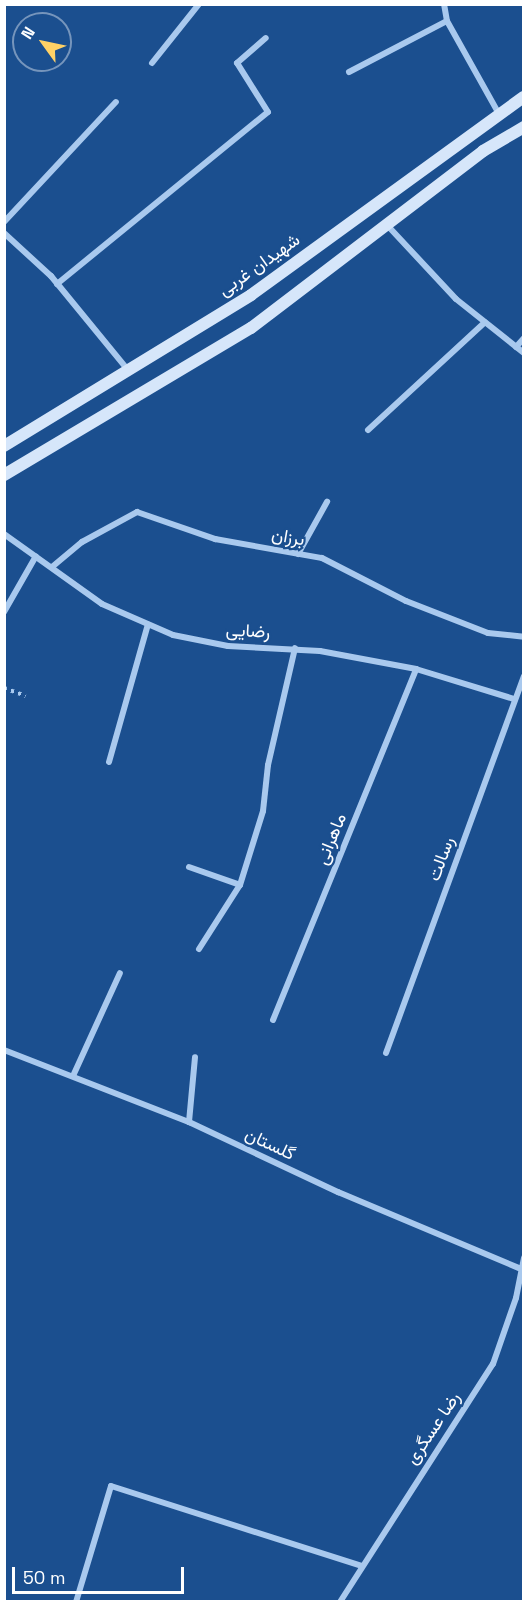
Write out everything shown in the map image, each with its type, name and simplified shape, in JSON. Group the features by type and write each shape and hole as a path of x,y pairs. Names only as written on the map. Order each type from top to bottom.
{"main road":[{"name":"شهیدان غربی","path":"4,446 251,295 524,97"},
{"path":"4,475 251,328 483,151 524,127"}],"street":[{"path":"152,63 199,4"},
{"path":"444,4 447,21 499,114"},
{"path":"349,72 447,21"},
{"path":"57,284 268,112 237,63 266,38"},
{"path":"4,222 116,102"},
{"path":"387,225 456,299 524,353"},
{"path":"4,233 57,284 129,370"},
{"path":"368,430 485,322"},
{"path":"516,347 524,338"},
{"path":"298,554 327,502"},
{"name":"برزان","path":"52,567 82,542 137,512 215,539 322,558 406,601 488,633 524,637"},
{"name":"رضایی","path":"4,534 102,604 173,635 228,646 295,648 416,669 514,699"},
{"path":"4,612 36,556"},
{"path":"109,762 147,624"},
{"path":"199,949 240,885 263,811 268,765 295,648"},
{"name":"ماهرانی","path":"273,1020 416,669"},
{"name":"رسالت","path":"386,1053 524,676"},
{"path":"189,867 240,885"},
{"path":"73,1076 120,974"},
{"name":"گلستان","path":"4,1050 189,1122 338,1192 521,1269"},
{"path":"189,1122 195,1057"},
{"name":"رضا عسگری","path":"340,1602 494,1365 524,1258"},
{"path":"76,1602 111,1486 362,1566"}],"path":[{"path":"4,688 26,696"}]}
